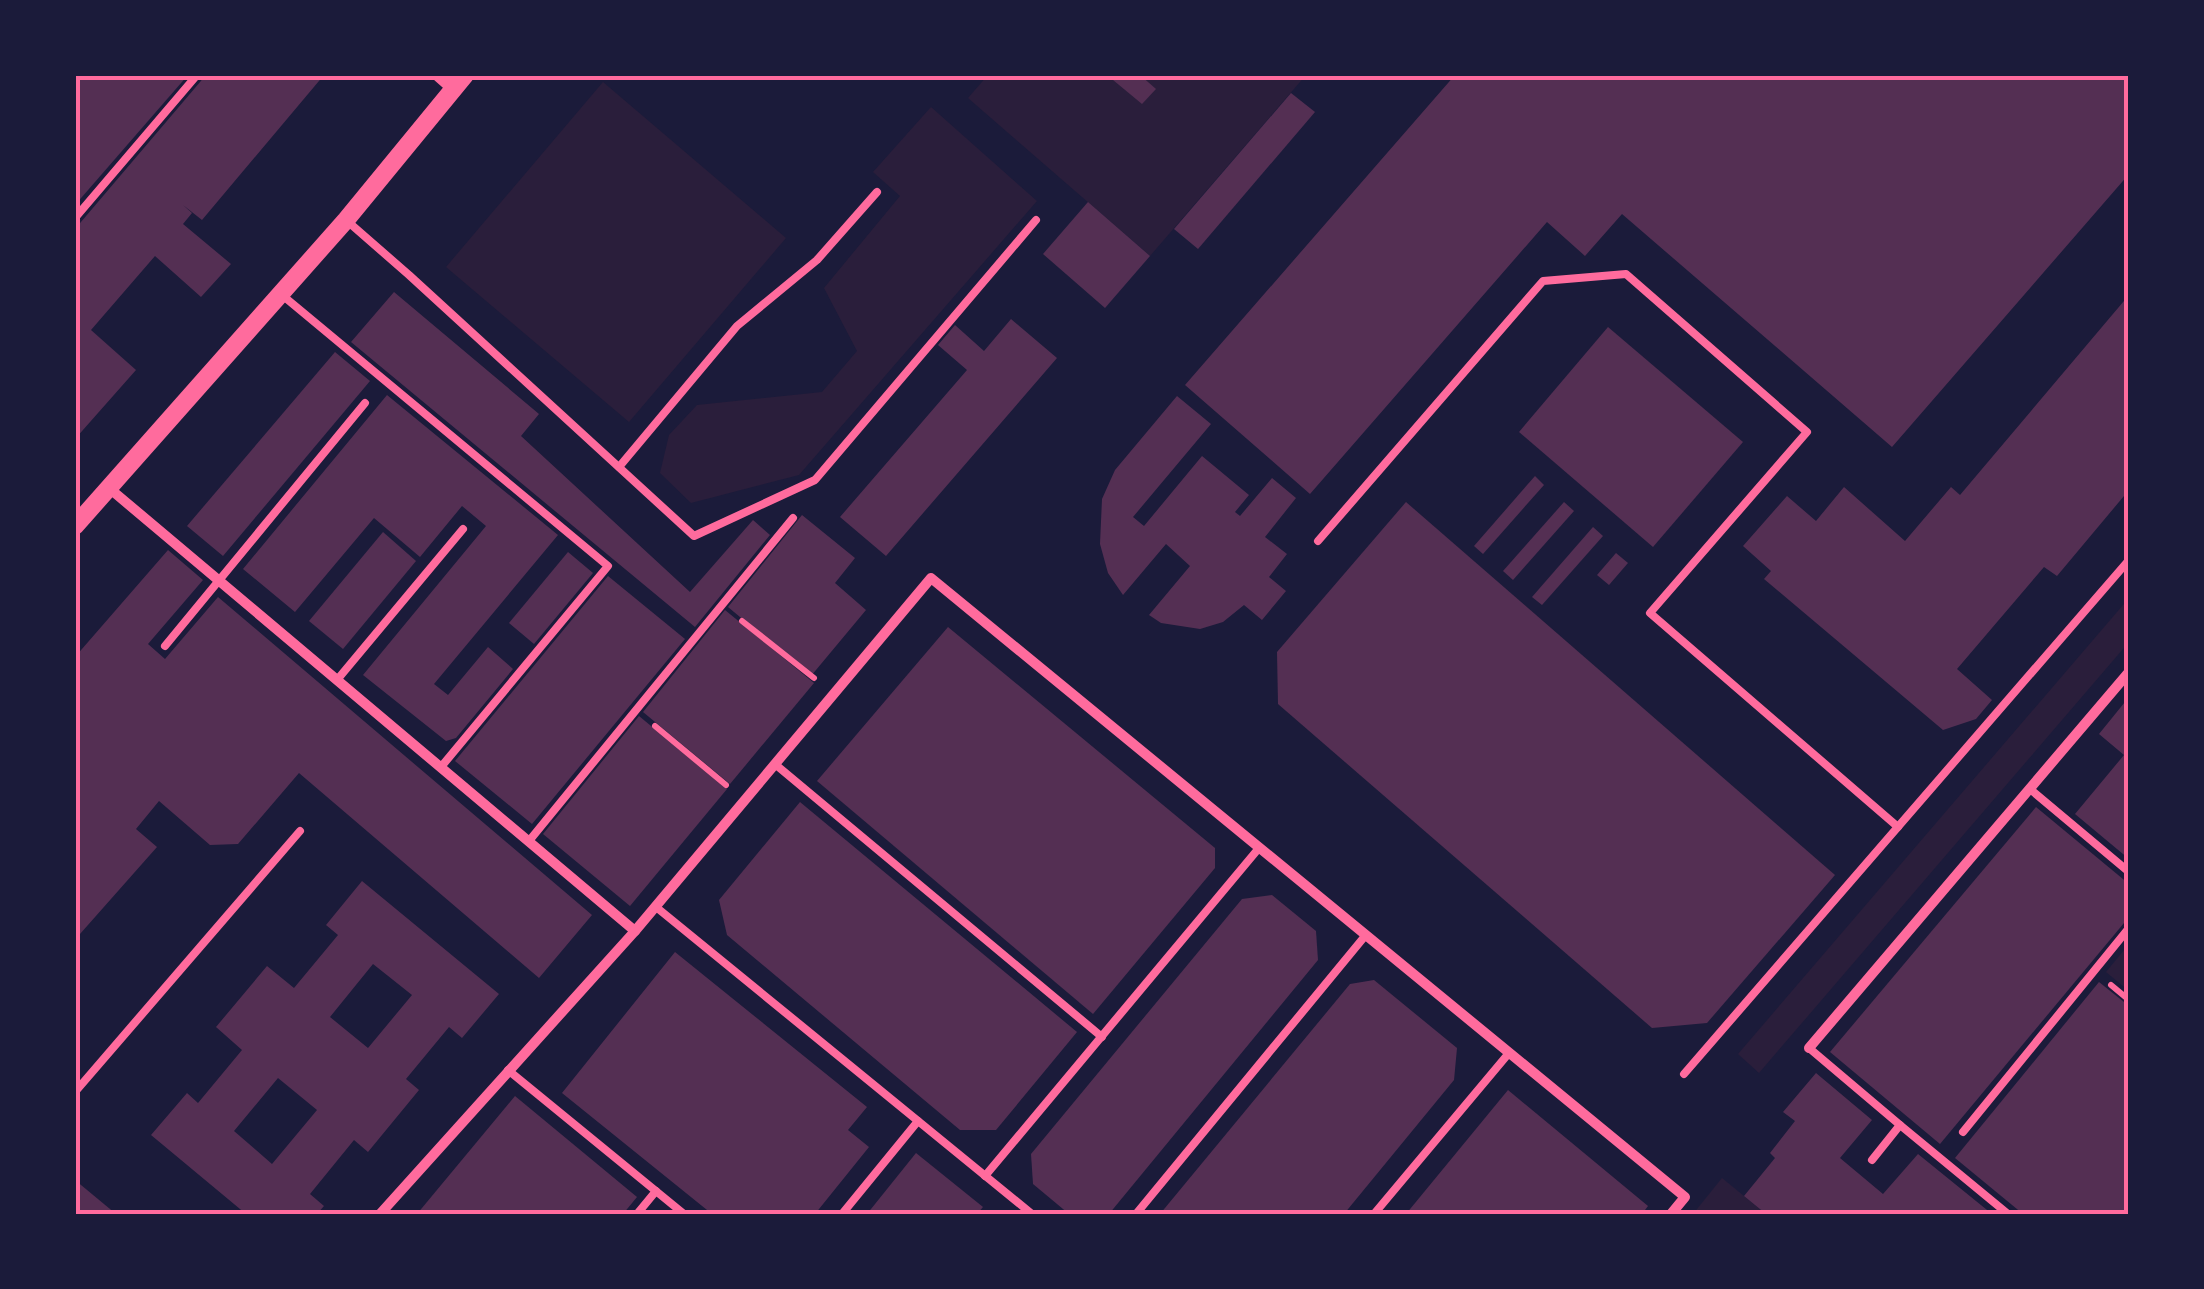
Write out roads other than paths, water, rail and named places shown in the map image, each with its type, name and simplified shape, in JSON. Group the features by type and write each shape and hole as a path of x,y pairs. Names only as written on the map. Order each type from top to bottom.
{"street":[{"path":"436,75 452,90"},
{"path":"75,526 346,220 466,75"},
{"path":"109,488 636,931"},
{"path":"380,1214 656,908 931,578 1684,1197 1670,1214"},
{"path":"1809,1048 2129,672"}],"lane":[{"path":"75,218 197,75"},
{"path":"619,467 737,326 817,260 877,192"},
{"path":"346,220 694,536 815,480 1036,220"},
{"path":"1318,541 1543,280 1626,274 1807,432 1650,613 1898,828"},
{"path":"281,294 608,566 441,767"},
{"path":"166,646 365,403"},
{"path":"529,841 793,518"},
{"path":"337,680 463,529"},
{"path":"1684,1074 2129,560"},
{"path":"776,766 1102,1037"},
{"path":"2030,790 2129,872"},
{"path":"75,1092 300,830"},
{"path":"985,1176 1259,848"},
{"path":"656,908 1032,1214"},
{"path":"1962,1132 2129,928"},
{"path":"1136,1214 1365,936"},
{"path":"1809,1048 2008,1214"},
{"path":"1374,1214 1509,1053"},
{"path":"508,1070 684,1214"},
{"path":"842,1214 918,1121"},
{"path":"1872,1160 1900,1125"},
{"path":"637,1214 656,1191"}]}
